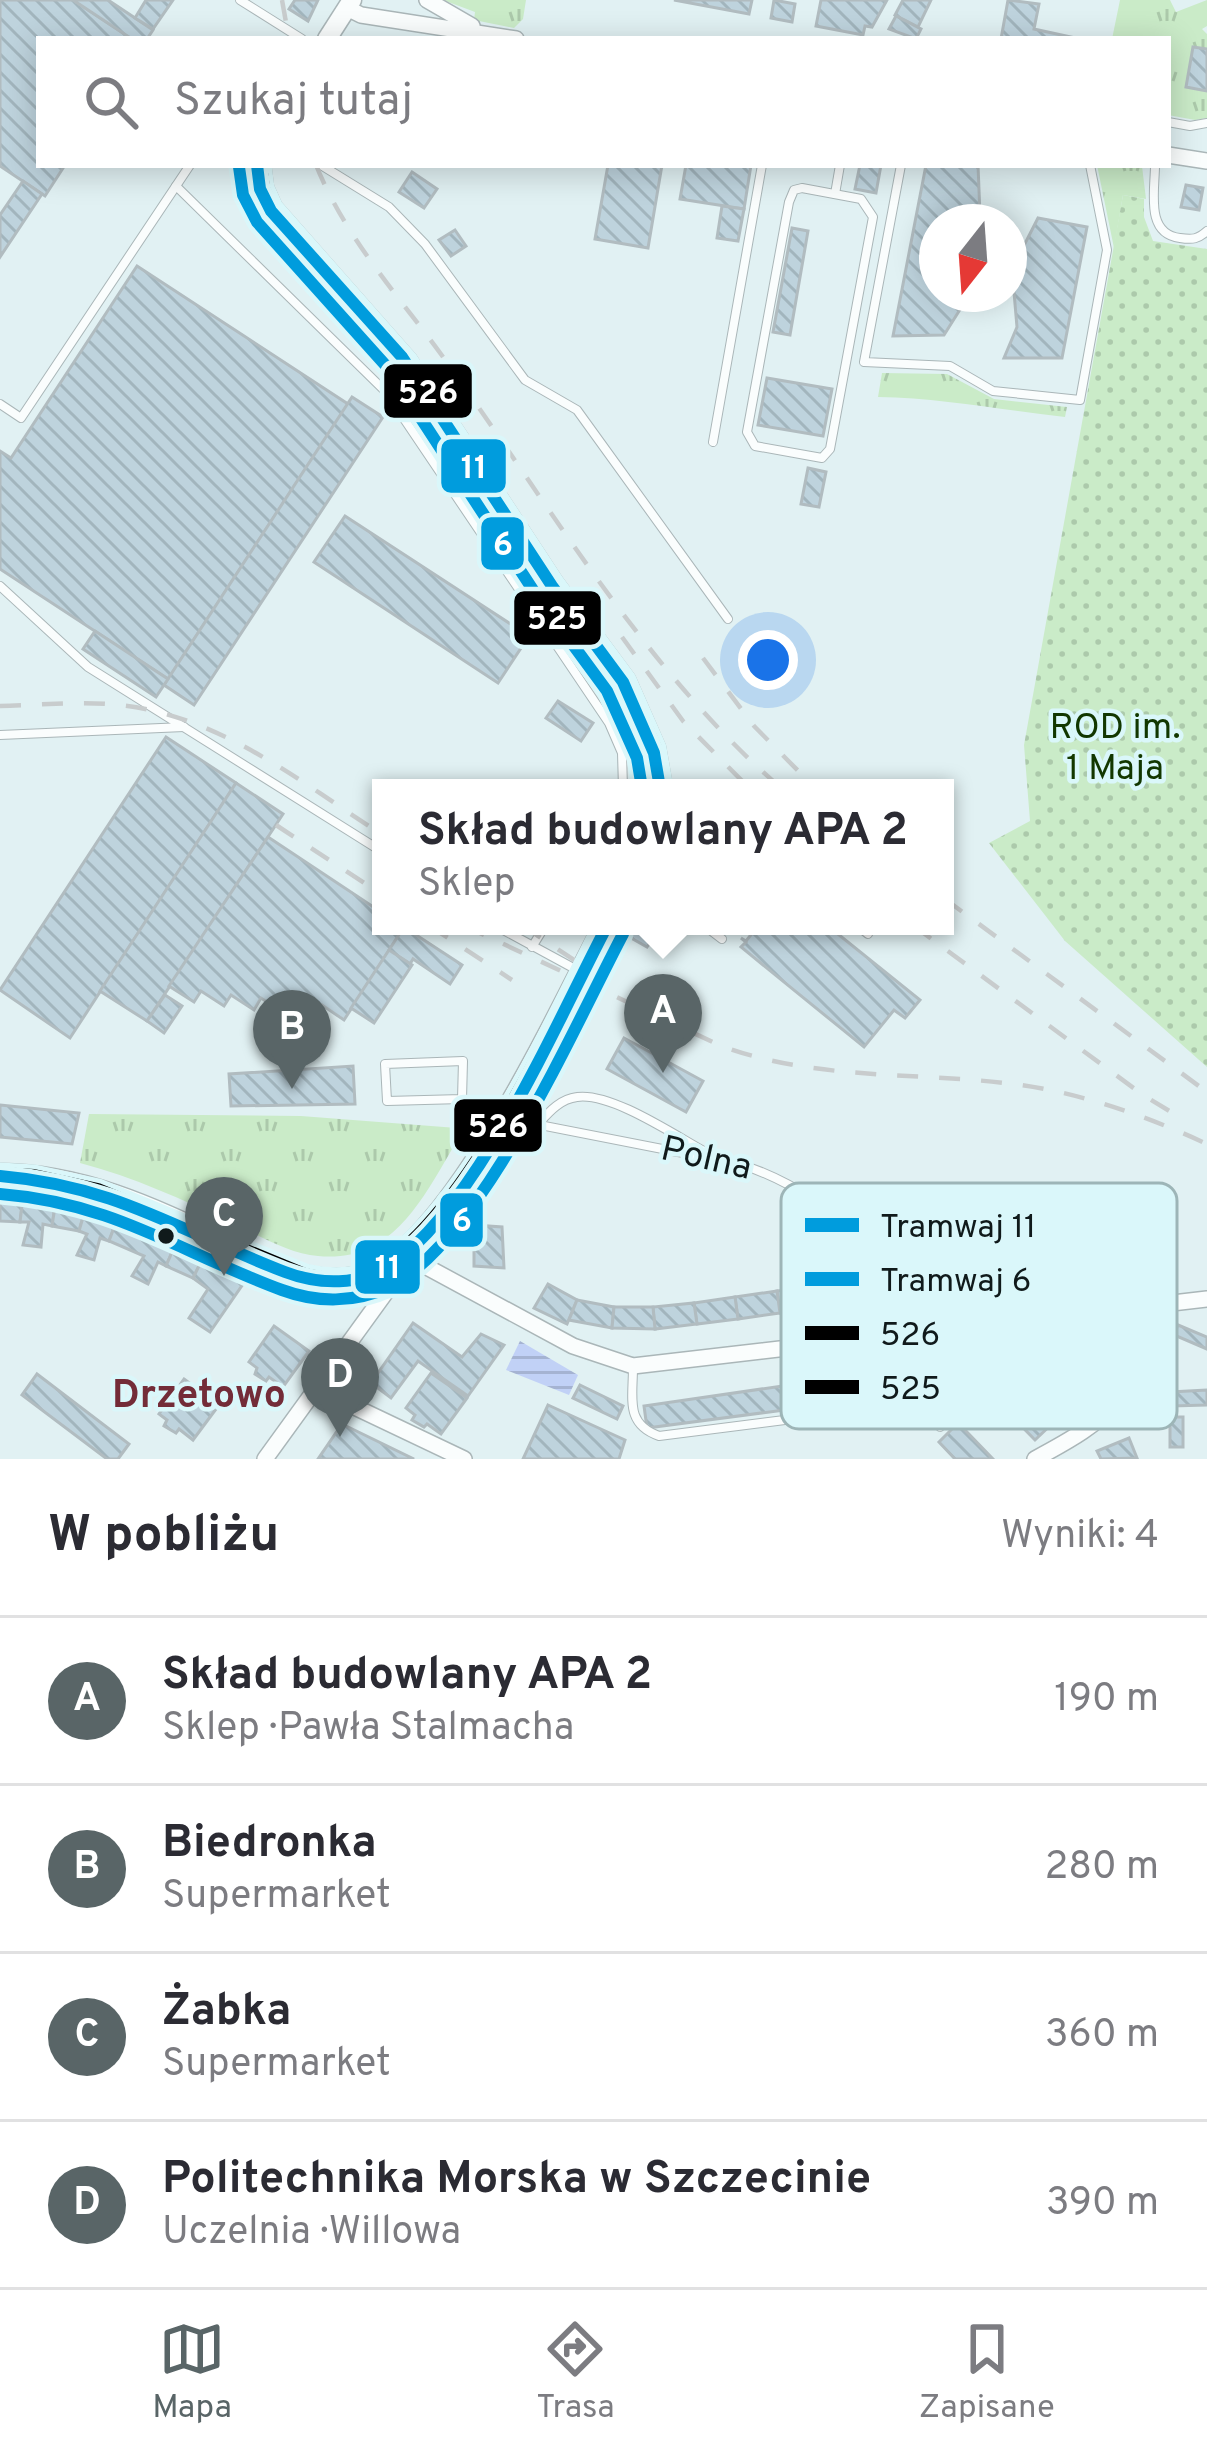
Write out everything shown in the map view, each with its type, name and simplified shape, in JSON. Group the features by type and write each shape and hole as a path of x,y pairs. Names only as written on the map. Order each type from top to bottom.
{"street":[{"path":"427,0 459,21 506,36"},
{"path":"329,36 350,4 365,15 499,36"},
{"path":"1171,155 1207,161"},
{"path":"261,168 274,208 409,361 554,583 626,680 659,757 663,779"},
{"path":"0,1173 66,1179 124,1195 286,1269 310,1276 357,1276 401,1253 436,1216 500,1118 598,935"},
{"path":"401,1253 573,1346 633,1366 781,1349"},
{"path":"266,1459 399,1274 404,1262 401,1253"},
{"path":"1177,1302 1207,1299"},
{"path":"316,1389 464,1459"},
{"path":"1035,1459 1090,1429"}],"lane":[{"path":"244,1 297,36"},
{"path":"274,36 280,25"},
{"path":"1171,123 1207,123"},
{"path":"0,404 21,418 188,168"},
{"path":"326,168 402,219 525,380 577,410 728,619"},
{"path":"713,442 761,168"},
{"path":"835,194 839,168"},
{"path":"901,168 863,362 950,366 993,391 1080,400 1107,250 1091,168"},
{"path":"1155,168 1161,238 1194,239 1207,231"},
{"path":"176,186 386,392 609,723 622,753 623,779"},
{"path":"802,188 835,194 868,204 873,217 830,449 822,458 814,458 755,446 747,432 790,195 802,188"},
{"path":"0,586 88,667 372,845"},
{"path":"0,736 186,726"},
{"path":"512,935 579,971"},
{"path":"532,946 539,935"},
{"path":"717,935 722,939"},
{"path":"463,1061 462,1099 387,1100 385,1064 463,1061"},
{"path":"537,1125 556,1106 574,1097 602,1098 721,1160"},
{"name":"Polna","path":"462,1099 500,1118 721,1160 757,1169 785,1183"},
{"path":"633,1366 635,1422 641,1430 659,1436 781,1420"}],"green space":[{"path":"443,0 526,0 523,19 514,28 474,20 475,12"},
{"path":"1120,0 1170,0 1176,12 1207,0 1207,26 1202,29 1207,34 1207,49 1193,47 1186,87 1207,91 1207,118 1171,116 1171,36 1113,36"},
{"path":"1098,168 1142,168 1146,199 1123,195 1114,248"},
{"name":"ROD im. 1 Maja","path":"1123,195 1144,199 1144,217 1153,241 1207,249 1207,1067 1065,941 989,843 1030,821 1024,745"},
{"path":"882,373 947,374 994,399 1067,407 1065,417 878,397"},
{"path":"89,1114 301,1116 462,1132 424,1196 387,1238 366,1250 325,1257 285,1248 158,1190 80,1163"}],"water":[{"path":"520,1341 578,1375 569,1395 506,1370"}],"building":[{"path":"0,0 73,0 127,36 36,36 36,168 63,168 45,196 0,166"},
{"path":"73,0 108,0 153,30 149,36 127,36"},
{"path":"146,0 173,0 153,29 135,18"},
{"path":"295,0 318,0 308,21 289,9"},
{"path":"674,0 752,0 749,14"},
{"path":"774,0 795,4 792,22 771,18"},
{"path":"821,0 887,0 863,35 816,26"},
{"path":"903,0 931,0 918,27 895,15"},
{"path":"1008,0 1039,4 1034,29 1066,36 1002,36"},
{"path":"896,16 921,29 918,36 908,36 889,29"},
{"path":"1193,47 1207,49 1207,91 1186,87"},
{"path":"607,168 661,168 648,248 595,239"},
{"path":"685,168 751,168 744,209 680,199"},
{"path":"859,168 880,168 876,193 855,189"},
{"path":"925,168 978,168 980,204 919,204 919,312 958,312 944,335 893,336"},
{"path":"412,172 437,189 424,208 399,192"},
{"path":"23,181 42,194 0,257 0,215"},
{"path":"1186,185 1203,188 1199,210 1181,207"},
{"path":"722,206 744,209 738,241 717,238"},
{"path":"1038,218 1087,227 1062,358 1004,358 1017,327 1016,312 1027,312 1027,240"},
{"path":"792,228 808,231 790,335 773,332"},
{"path":"455,230 466,246 451,256 439,240"},
{"path":"137,266 348,404 168,679 0,569 0,451 11,458"},
{"path":"767,378 832,389 823,436 758,425"},
{"path":"352,397 383,417 194,705 164,685"},
{"path":"808,468 826,472 819,507 801,504"},
{"path":"345,516 529,636 498,683 314,562"},
{"path":"95,631 168,679 156,697 83,649"},
{"path":"558,701 593,723 581,741 546,718"},
{"path":"166,737 236,783 70,1038 0,990"},
{"path":"236,783 283,814 147,1021 100,991"},
{"path":"268,837 372,906 372,935 399,935 344,1020 322,1005 314,1016 292,1002 284,1013 261,998 254,1010 231,995 224,1006 201,991 194,1002 169,986"},
{"path":"399,935 416,935 462,965 450,984 413,959 410,964 389,950"},
{"path":"626,935 655,935 647,947"},
{"path":"751,935 839,935 920,1000 905,1018 894,1010 864,1047 741,947 746,942 741,938 746,941"},
{"path":"389,950 412,965 374,1023 351,1008"},
{"path":"165,995 182,1006 164,1033 147,1021"},
{"path":"624,1038 703,1081 686,1112 607,1069"},
{"path":"353,1066 355,1104 231,1106 229,1074"},
{"path":"0,1105 79,1113 72,1144 0,1137"},
{"path":"0,1196 23,1197 20,1222 0,1221"},
{"path":"23,1197 56,1200 52,1226 43,1224 41,1247 23,1245 29,1222 20,1222"},
{"path":"56,1200 86,1207 79,1231 52,1226"},
{"path":"86,1207 118,1217 109,1241 100,1238 94,1260 77,1255 87,1234 79,1231"},
{"path":"118,1217 176,1243 166,1266 158,1262 148,1284 132,1276 144,1256 109,1241"},
{"path":"474,1225 502,1227 504,1268 474,1266"},
{"path":"176,1243 204,1256 193,1278 166,1266"},
{"path":"204,1256 243,1284 210,1332 189,1318 208,1289 193,1278"},
{"path":"548,1284 577,1300 567,1324 534,1308"},
{"path":"777,1291 780,1313 738,1319 735,1297"},
{"path":"735,1297 738,1319 697,1324 694,1303"},
{"path":"577,1300 614,1307 612,1328 569,1320"},
{"path":"694,1303 697,1324 655,1329 653,1307"},
{"path":"614,1307 653,1307 655,1329 612,1328"},
{"path":"413,1323 462,1357 481,1334 504,1345 468,1396 418,1361 391,1398 371,1383"},
{"path":"274,1326 309,1351 283,1387 255,1374 257,1368 249,1362"},
{"path":"1177,1328 1207,1337 1207,1349 1177,1336"},
{"path":"431,1373 467,1398 441,1434 412,1420 415,1415 406,1408"},
{"path":"37,1374 129,1444 118,1459 107,1459 22,1395"},
{"path":"184,1379 219,1405 193,1440 179,1429 176,1433 164,1426 167,1420 159,1414"},
{"path":"580,1385 623,1406 617,1419 573,1398"},
{"path":"781,1386 781,1410 647,1428 644,1406"},
{"path":"1207,1390 1207,1405 1177,1406 1177,1392"},
{"path":"548,1405 625,1440 619,1459 523,1459"},
{"path":"1177,1417 1183,1417 1183,1447 1170,1447 1170,1429 1177,1429"},
{"path":"342,1424 414,1459 318,1459"},
{"path":"952,1429 964,1429 993,1459 955,1459 939,1442"},
{"path":"1024,1429 1047,1429 1035,1440"},
{"path":"1129,1438 1137,1458 1101,1459 1097,1451"}],"railway":[{"path":"282,0 288,36"},
{"path":"317,168 361,247 605,590 688,694 771,779"},
{"path":"622,637 683,721 740,779"},
{"path":"703,658 754,726 806,779"},
{"path":"0,706 120,705 191,722 257,754 372,828"},
{"path":"276,825 372,888"},
{"path":"954,906 1207,1092"},
{"path":"444,935 512,980"},
{"path":"484,935 719,1045 756,1057 831,1070 1045,1089 1116,1108 1207,1144"},
{"path":"536,935 583,966"},
{"path":"926,935 1143,1095 1186,1121"}],"tram line":[{"name":"6","path":"239,168 243,195 257,222 388,368 537,596 607,691 637,758 640,779"},
{"name":"11","path":"257,168 260,189 271,211 402,357 552,586 623,682 654,753 658,779"},
{"name":"11","path":"0,1176 42,1181 114,1200 298,1276 339,1281 379,1272 424,1237 485,1156 602,935"},
{"name":"6","path":"0,1194 41,1199 113,1218 295,1294 349,1298 389,1287 423,1262 491,1180 552,1074 622,935"}],"transit line":[{"name":"525","path":"243,168 258,219 394,372 539,593 610,689 639,753 643,779"},
{"name":"526","path":"261,168 273,208 408,361 554,583 626,680 656,748 661,779"},
{"name":"526","path":"0,1173 98,1189 305,1274 359,1275 395,1255 467,1175 531,1067 598,935"},
{"name":"525","path":"0,1191 93,1206 300,1292 346,1295 373,1289 412,1264 449,1228 483,1182 546,1078 618,935"}],"place":[{"name":"Skład budowlany APA 2","path":"663,1073"},
{"name":"Biedronka","path":"292,1089"},
{"name":"Żabka","path":"224,1276"},
{"name":"Politechnika Morska w Szczecinie","path":"340,1437"}],"district":[{"name":"Drzetowo","path":"199,1397"}]}
